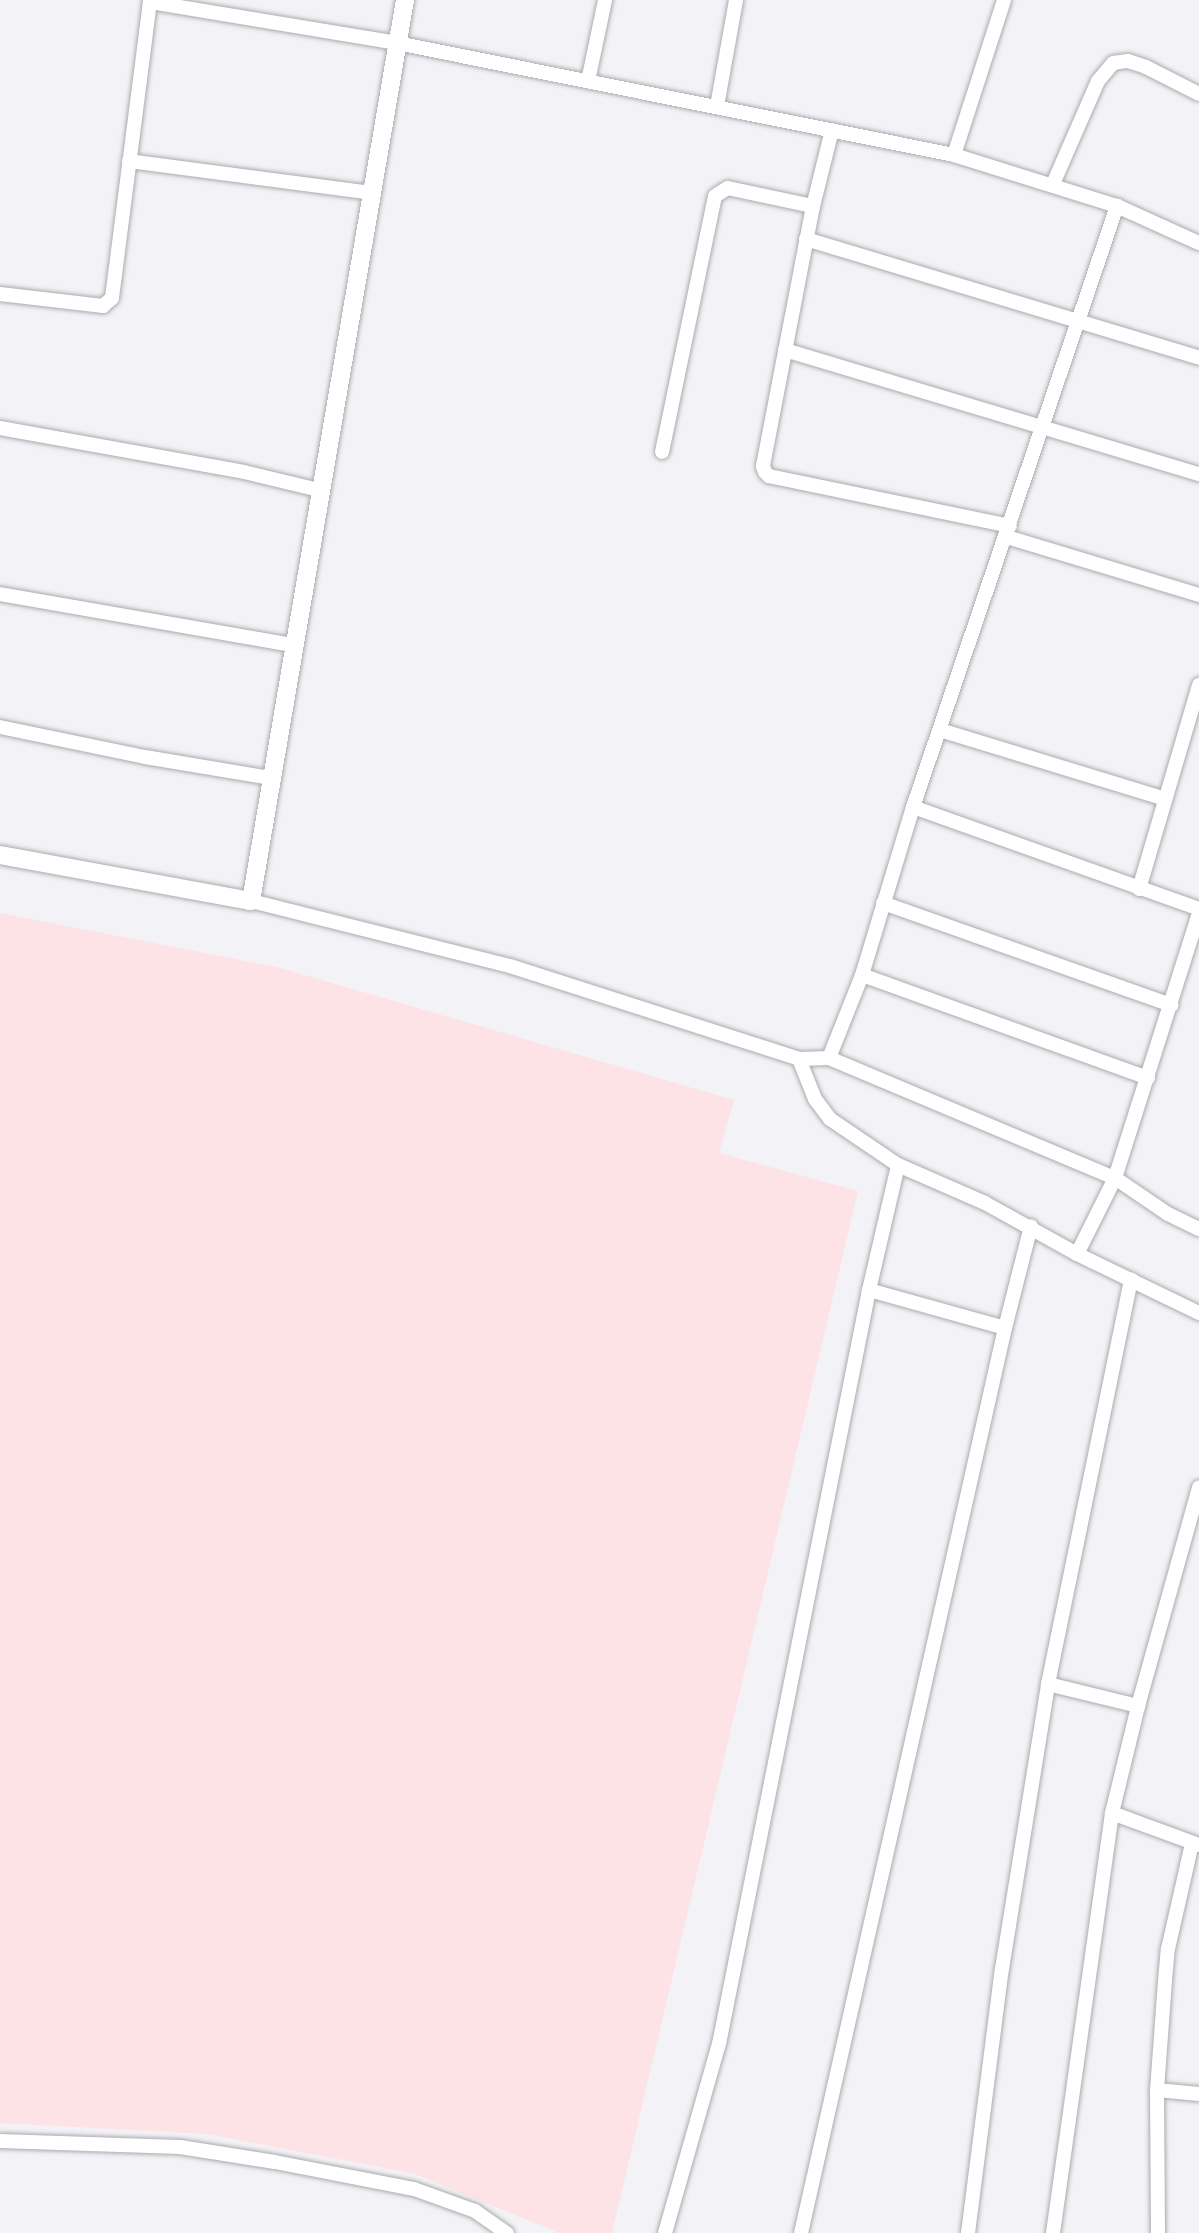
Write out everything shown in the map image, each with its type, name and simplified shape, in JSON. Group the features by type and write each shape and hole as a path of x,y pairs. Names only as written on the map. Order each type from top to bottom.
{"street":[{"path":"251,901 319,490 405,0"},
{"path":"588,81 605,0"},
{"path":"717,106 736,0"},
{"path":"954,155 1004,0"},
{"path":"0,294 95,306 109,304 150,1 397,43 954,155 1116,206 1199,243"},
{"path":"1053,184 1098,81 1113,64 1128,61 1137,64 1199,94"},
{"path":"832,130 806,239 763,466 769,476 1008,531 1199,595"},
{"path":"129,161 372,194"},
{"path":"662,452 715,196 728,188 813,206"},
{"path":"829,1058 862,975 913,807 1116,206"},
{"path":"806,239 1199,358"},
{"path":"785,350 1199,474"},
{"path":"0,428 244,472 319,490"},
{"path":"0,594 293,645"},
{"path":"1139,889 1199,685"},
{"path":"0,727 145,757 271,778"},
{"path":"940,730 1165,799"},
{"path":"913,807 1199,911 1115,1178 1077,1254"},
{"path":"0,855 251,901 510,965 799,1059 829,1058 1115,1178 1168,1214 1199,1229"},
{"path":"883,902 1171,1005"},
{"path":"862,975 1148,1079"},
{"path":"799,1059 815,1099 830,1119 898,1165 1031,1226 1077,1254 1199,1313"},
{"path":"665,2233 719,2044 869,1290 898,1165"},
{"path":"801,2233 1004,1328 1031,1226"},
{"path":"968,2233 1002,1969 1048,1684 1131,1279"},
{"path":"869,1290 1004,1328"},
{"path":"1053,2233 1112,1813 1138,1706 1199,1487"},
{"path":"1048,1684 1138,1706"},
{"path":"1112,1813 1196,1844 1168,1949 1157,2090 1158,2233"},
{"path":"1157,2090 1199,2094"},
{"path":"0,2141 180,2147 275,2162 414,2189 475,2211 507,2233"}],"shaded area":[{"path":"0,913 277,967 734,1100 719,1153 858,1191 612,2233 559,2233 415,2174 207,2134 0,2123"}]}
